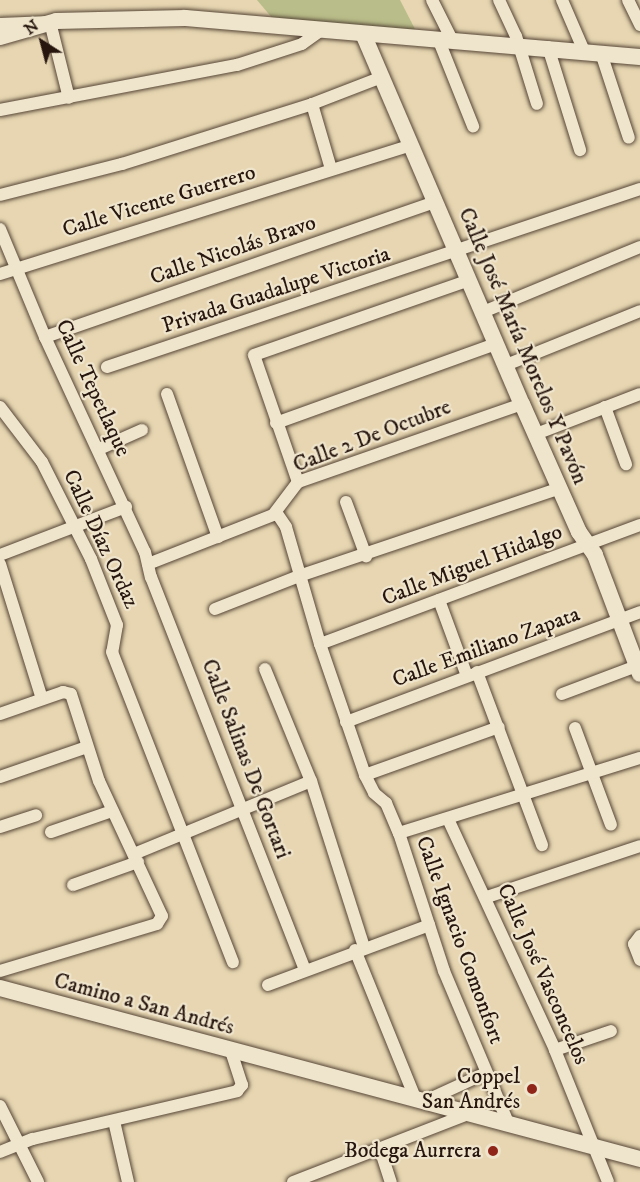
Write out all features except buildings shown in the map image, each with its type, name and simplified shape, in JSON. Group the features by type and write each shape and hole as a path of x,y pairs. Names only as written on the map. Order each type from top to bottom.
{"street":[{"path":"432,0 473,126"},
{"path":"499,0 537,104"},
{"path":"562,0 592,52 629,138"},
{"path":"628,0 640,25"},
{"path":"0,24 185,18 364,36 548,47 640,57"},
{"path":"0,37 50,22"},
{"path":"50,22 69,98"},
{"path":"0,110 237,65 302,44 320,31"},
{"name":"Calle José María Morelos Y Pavón","path":"364,36 522,404 587,544 638,670"},
{"path":"548,47 580,150"},
{"name":"Calle Vicente Guerrero","path":"0,195 122,164 312,104 382,77"},
{"path":"312,104 331,169"},
{"name":"Calle Vicente Guerrero","path":"0,274 411,145"},
{"name":"Privada Guadalupe Victoria","path":"107,367 457,253 640,189"},
{"name":"Calle Nicolás Bravo","path":"45,337 435,202"},
{"name":"Calle Tepetlaque","path":"0,229 45,337 126,507 148,564"},
{"path":"483,312 640,248"},
{"path":"298,482 254,356 469,280"},
{"path":"506,365 640,311"},
{"path":"276,423 496,344"},
{"path":"167,394 218,537"},
{"path":"536,434 640,394"},
{"name":"Calle 2 De Octubre","path":"276,512 298,482 522,404"},
{"name":"Calle Díaz Ordaz","path":"0,407 33,447 76,527 117,625 112,652 233,962"},
{"path":"605,407 626,464"},
{"path":"99,449 142,430"},
{"path":"215,609 299,576 366,556 560,488"},
{"path":"346,502 366,556"},
{"path":"0,555 126,507"},
{"path":"148,564 276,512"},
{"name":"Calle Ignacio Comonfort","path":"276,512 286,527 320,644 365,775 374,793 386,803 399,833 429,925 486,1073 509,1125"},
{"name":"Calle Miguel Hidalgo","path":"320,644 640,525"},
{"path":"0,564 42,699"},
{"name":"Calle Salinas De Gortari","path":"148,564 305,970"},
{"path":"439,600 499,727 542,845"},
{"name":"Calle Emiliano Zapata","path":"346,722 640,612"},
{"path":"265,669 311,781 359,949 419,1101 486,1073"},
{"path":"562,694 638,670"},
{"path":"0,714 63,692 70,694 87,747 112,811 136,858 161,920 157,924 0,971"},
{"path":"365,775 499,727"},
{"path":"575,728 611,825"},
{"path":"0,777 87,747"},
{"path":"399,833 640,758"},
{"path":"73,885 136,858 184,832 311,781"},
{"path":"51,832 112,811"},
{"path":"0,827 36,815"},
{"name":"Calle José Vasconcelos","path":"448,819 487,897 555,1050 608,1182"},
{"path":"487,897 640,846"},
{"path":"268,985 359,949 429,925"},
{"path":"638,938 640,960"},
{"name":"Camino a San Andrés","path":"0,988 640,1160"},
{"path":"555,1050 611,1031"},
{"path":"0,1152 20,1144 230,1094 240,1089 231,1051"},
{"path":"0,1106 38,1182"},
{"path":"293,1182 468,1114"},
{"path":"114,1121 128,1182"},
{"path":"380,1149 392,1182"}],"green space":[{"path":"257,0 400,0 416,31 273,19"}],"place":[{"name":"Coppel San Andrés","path":"532,1089"},
{"name":"Bodega Aurrera","path":"493,1151"}]}
